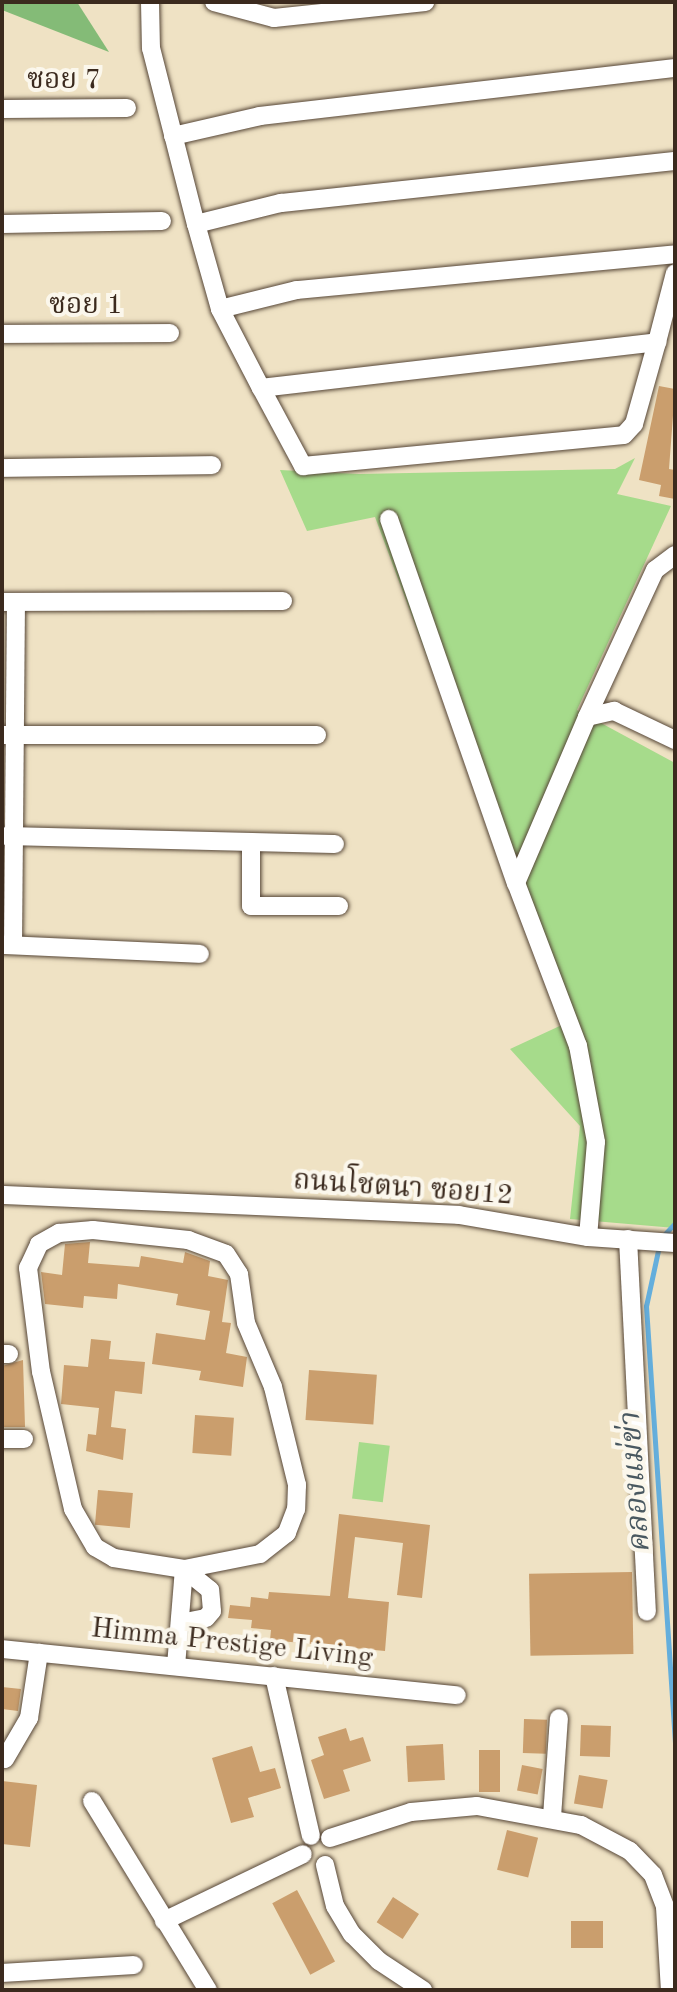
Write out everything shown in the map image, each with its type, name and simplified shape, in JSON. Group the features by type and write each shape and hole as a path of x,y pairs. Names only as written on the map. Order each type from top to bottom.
{"street":[{"path":"150,2 151,48 220,309 303,466 624,435 634,424 675,273"},
{"path":"214,2 274,18 425,2"},
{"path":"173,136 260,116 675,68"},
{"name":"ซอย 7","path":"2,109 127,108"},
{"path":"196,224 281,203 675,161"},
{"path":"2,224 162,221"},
{"path":"220,309 297,290 675,254"},
{"name":"ซอย 1","path":"2,334 170,333"},
{"path":"261,388 657,342"},
{"path":"2,468 212,465"},
{"path":"389,519 581,1060 596,1142 588,1237"},
{"path":"516,883 587,717 655,570 675,555"},
{"path":"200,954 8,945 9,602 283,601"},
{"path":"587,717 614,711 675,740"},
{"path":"8,735 317,735"},
{"path":"8,836 335,844"},
{"path":"251,842 251,906 339,906"},
{"name":"ถนนโชตนา ซอย12","path":"2,1195 459,1215 588,1237 674,1243"},
{"path":"180,1623 206,1618 215,1602 210,1590 184,1569 114,1558 95,1547 73,1509 41,1372 28,1268 39,1244 59,1233 93,1230 188,1240 226,1254 239,1274 246,1323 273,1387 297,1485 296,1509 287,1533 260,1554 184,1569"},
{"path":"628,1239 647,1612"},
{"path":"2,1439 24,1439"},
{"path":"176,1666 184,1569"},
{"name":"Himma Prestige Living","path":"2,1649 457,1695"},
{"path":"5,1759 29,1718 39,1653"},
{"path":"164,1921 303,1854 311,1836 274,1676"},
{"path":"552,1817 559,1718"},
{"path":"92,1801 208,1990"},
{"path":"311,1836 330,1838 411,1812 477,1806 552,1817 630,1851 653,1875 665,1907 670,1990"},
{"path":"325,1865 334,1854 330,1838"},
{"path":"303,1854 314,1865 325,1865"},
{"path":"325,1865 335,1906 352,1934 379,1961 423,1990"},
{"path":"2,1973 134,1965"}],"green space":[{"path":"2,2 77,2 109,52 2,10"},
{"path":"635,458 617,494 671,506 577,710 675,763 675,1228 570,1219 580,1126 510,1049 564,1024 375,517 307,531 280,470 359,474 615,469"},
{"path":"359,1442 390,1446 383,1502 352,1499"}],"building":[{"path":"659,386 675,389 669,469 675,470 675,499 659,496 661,485 639,480"},
{"path":"90,1242 88,1263 139,1267 141,1256 183,1263 185,1252 210,1261 208,1276 228,1280 222,1322 231,1323 226,1353 247,1357 243,1387 199,1380 201,1371 152,1364 156,1333 205,1340 210,1311 176,1305 178,1294 118,1284 117,1299 84,1296 83,1308 45,1304 41,1272 62,1275 65,1244"},
{"path":"91,1339 111,1341 109,1359 145,1362 142,1394 115,1391 111,1427 126,1429 123,1460 86,1451 88,1434 96,1435 99,1408 61,1404 64,1365 88,1367"},
{"path":"23,1360 25,1427 2,1427 2,1366"},
{"path":"309,1370 377,1375 373,1425 306,1420"},
{"path":"195,1415 234,1418 231,1456 192,1453"},
{"path":"98,1490 133,1493 130,1528 95,1525"},
{"path":"339,1514 430,1525 422,1598 397,1595 403,1543 355,1537 348,1598 389,1602 385,1651 270,1640 271,1630 251,1628 252,1620 228,1618 230,1605 250,1607 251,1597 268,1599 269,1592 330,1596"},
{"path":"632,1572 633,1654 530,1656 529,1574"},
{"path":"2,1687 21,1689 18,1711 2,1709"},
{"path":"524,1719 547,1720 546,1754 523,1753"},
{"path":"581,1725 611,1726 610,1757 580,1756"},
{"path":"346,1728 350,1741 363,1737 371,1761 343,1770 350,1791 324,1799 311,1760 324,1755 318,1737"},
{"path":"443,1744 445,1780 408,1782 406,1746"},
{"path":"252,1746 260,1772 275,1768 281,1788 248,1798 254,1817 231,1823 212,1758"},
{"path":"479,1750 500,1750 500,1792 479,1792"},
{"path":"522,1765 543,1769 538,1795 517,1791"},
{"path":"579,1775 608,1780 603,1809 574,1804"},
{"path":"2,1781 37,1785 30,1847 2,1844"},
{"path":"507,1830 538,1838 528,1878 497,1870"},
{"path":"297,1890 335,1962 310,1975 272,1903"},
{"path":"393,1897 419,1914 403,1939 377,1922"},
{"path":"571,1921 603,1921 603,1948 571,1948"}],"waterway":[{"name":"คลองแม่ข่า","path":"662,1237 675,1223"},
{"name":"คลองแม่ข่า","path":"659,1246 646,1306 675,1748"}]}
